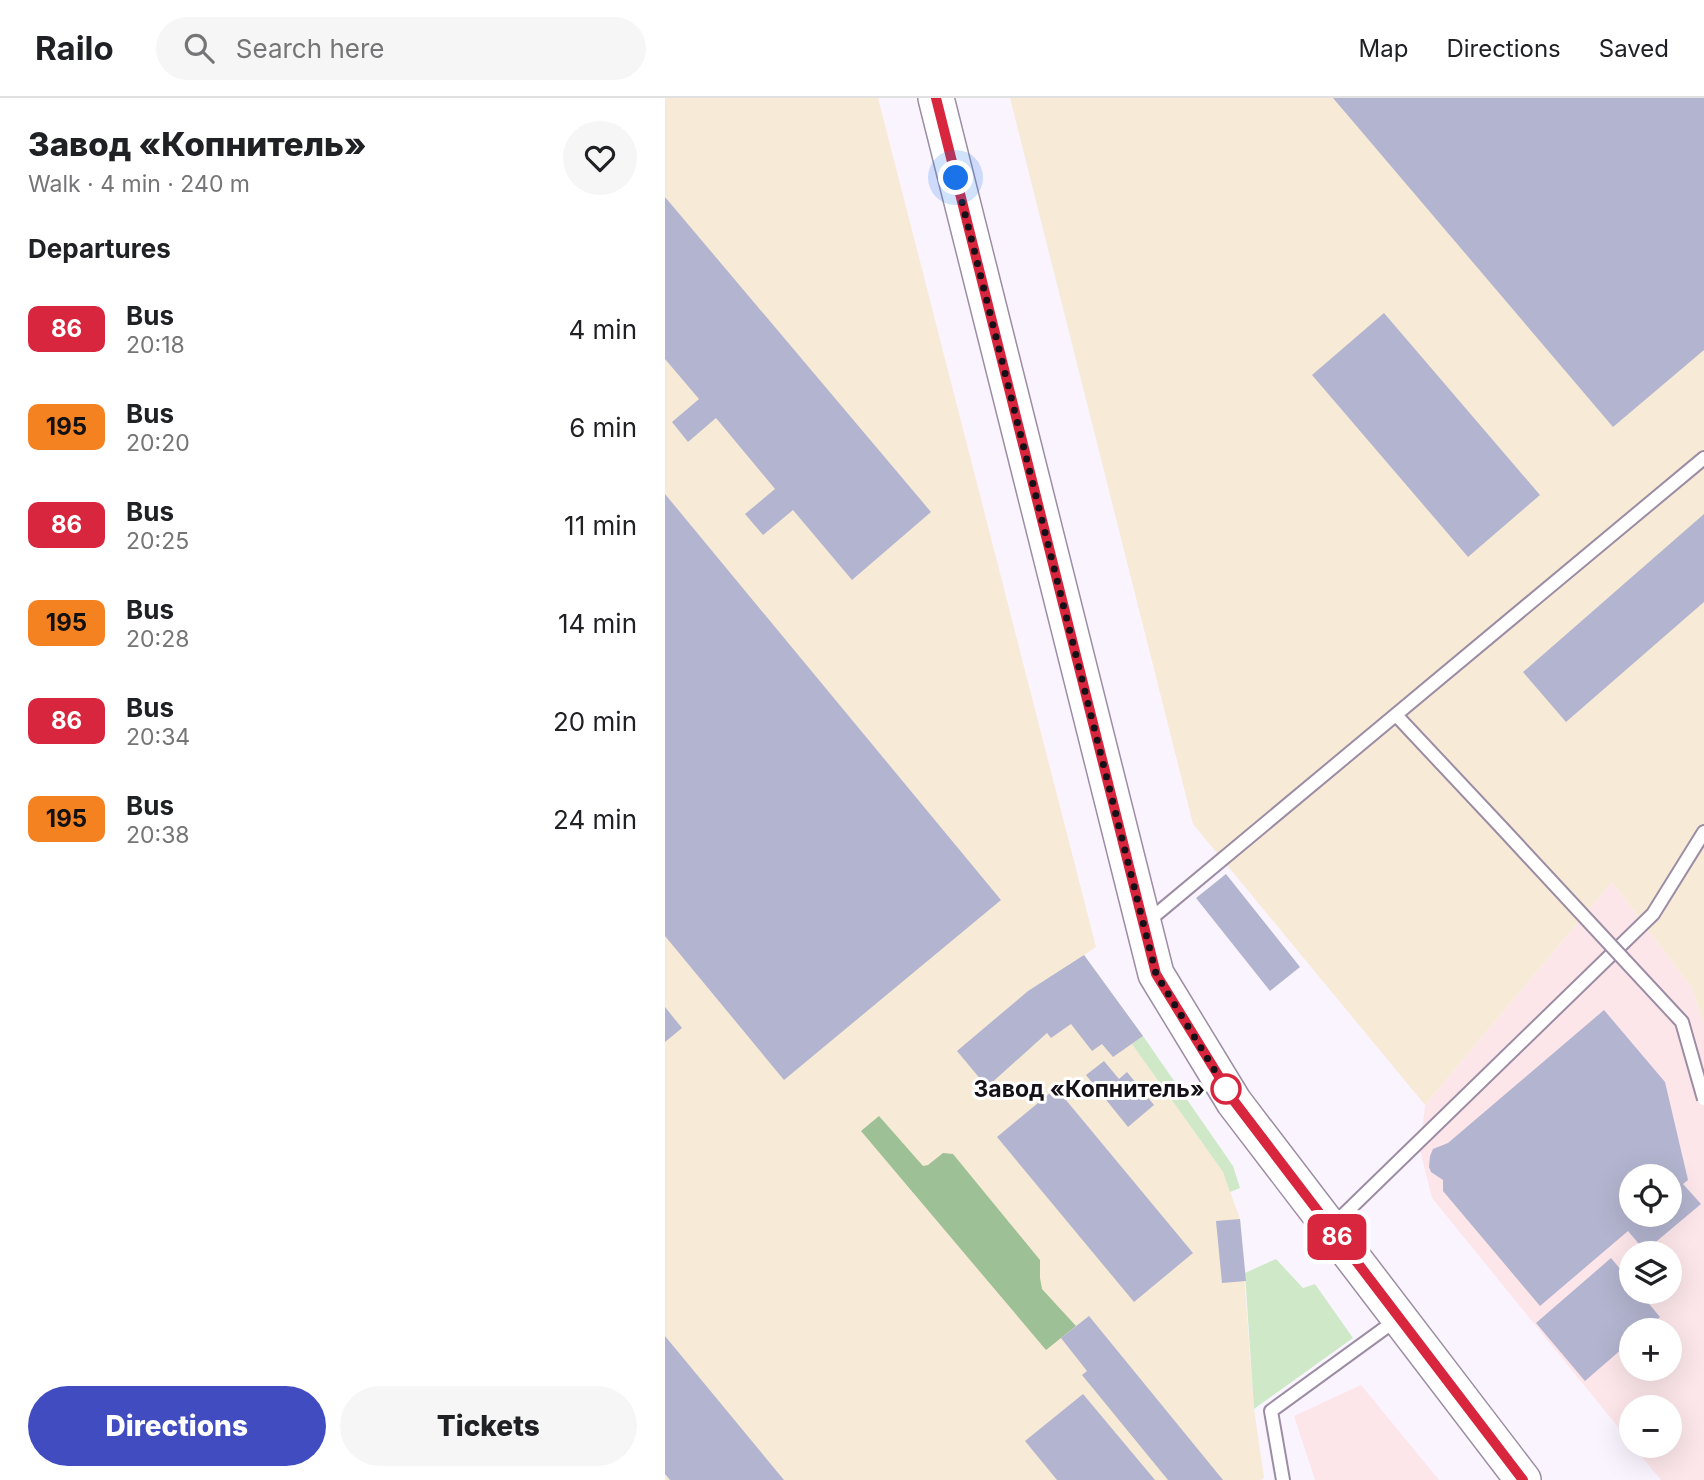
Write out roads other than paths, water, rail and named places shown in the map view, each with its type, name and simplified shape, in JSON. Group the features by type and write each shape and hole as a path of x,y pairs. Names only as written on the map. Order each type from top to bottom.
{"main road":[{"path":"936,98 1156,974 1234,1101 1523,1480"}],"lane":[{"path":"1144,924 1704,458"},
{"path":"1396,715 1682,1022 1704,1099"},
{"path":"1331,1228 1653,914 1704,832"},
{"path":"1283,1480 1272,1411 1399,1318"}],"place":[{"name":"Завод «Копнитель»","path":"1226,1089"}]}
